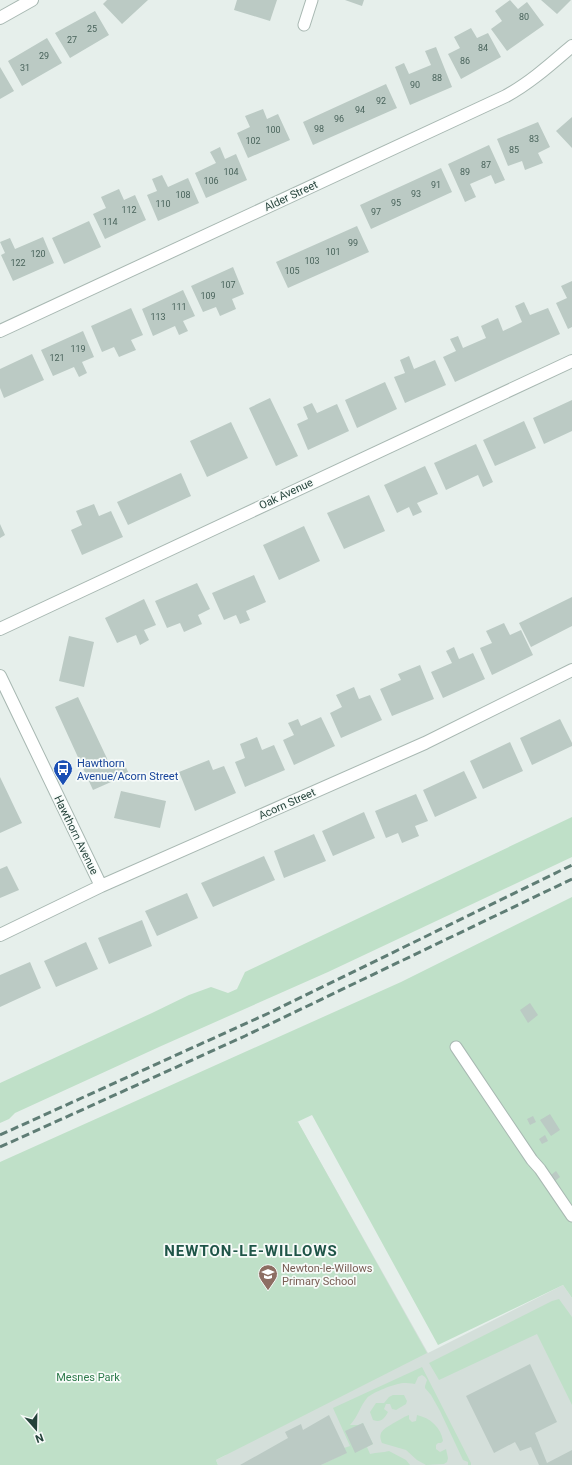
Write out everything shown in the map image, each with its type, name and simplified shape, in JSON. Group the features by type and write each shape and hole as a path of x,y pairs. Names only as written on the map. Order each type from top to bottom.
{"street":[{"path":"0,18 32,0"},
{"name":"Alder Street","path":"0,331 506,96 549,66 572,46"},
{"name":"Oak Avenue","path":"0,629 572,361"},
{"name":"Acorn Street","path":"0,935 101,886 425,743 572,670"},
{"name":"Hawthorn Avenue","path":"0,676 101,886"}],"lane":[{"path":"304,25 312,0"},
{"path":"456,1047 532,1160 540,1169 572,1216"}],"shaded area":[{"name":"Newton-le-Willows Primary School","path":"298,1122 428,1353 563,1285 572,1298 572,1465 218,1465 216,1460 226,1455 292,1123"}],"green space":[{"path":"572,817 572,857 328,972 15,1113 9,1119 0,1123 0,1083 189,995 211,987 228,993 237,989 245,972"},
{"name":"Mesnes Park","path":"572,897 572,1298 563,1285 438,1345 312,1115 295,1123 298,1122 427,1353 216,1460 218,1465 0,1465 0,1162 401,982"},
{"path":"559,1299 572,1317 572,1405 537,1334 439,1380 429,1363 552,1301"},
{"path":"422,1367 471,1465 468,1465 468,1462 463,1460 440,1411 431,1395 425,1388 427,1380 422,1375 418,1377 415,1384 403,1383 374,1393 367,1398 350,1425 358,1425 363,1423 373,1444 367,1447 370,1454 389,1451 406,1460 410,1465 321,1465 346,1453 344,1448 350,1446 333,1408"},
{"path":"393,1395 404,1395 407,1401 406,1404 396,1410 392,1409 390,1404 386,1404 384,1409 388,1412 385,1417 380,1421 373,1420 370,1412 376,1403 384,1403"},
{"path":"409,1415 409,1419 412,1422 416,1421 417,1415 422,1416 437,1427 443,1441 436,1445 436,1449 440,1452 446,1449 448,1458 447,1462 444,1464 426,1465 417,1460 406,1450 382,1443 380,1436 382,1431"}],"building":[{"path":"107,0 148,0 122,24 103,4"},
{"path":"237,0 277,0 270,21 234,10"},
{"path":"345,0 364,0 362,6"},
{"path":"510,0 518,9 527,2 544,25 507,51 491,29 502,21 495,11"},
{"path":"541,0 571,0 557,14"},
{"path":"95,11 109,35 70,58 55,33"},
{"path":"471,28 477,38 488,33 501,57 461,79 448,54 460,48 454,37"},
{"path":"47,38 62,63 22,86 8,61"},
{"path":"436,47 452,87 410,105 395,67 404,63 409,74 431,65 425,51"},
{"path":"0,67 14,91 0,99"},
{"path":"386,84 397,108 313,145 303,122"},
{"path":"263,109 267,119 278,114 290,140 248,158 237,133 250,127 245,116"},
{"path":"572,117 572,148 556,131"},
{"path":"538,122 550,147 538,153 543,163 525,170 522,161 508,166 497,139"},
{"path":"489,145 505,180 495,184 491,175 470,184 476,197 465,202 448,164"},
{"path":"220,147 225,159 236,154 247,180 206,198 195,173 216,163 210,152"},
{"path":"441,168 452,192 371,229 360,205"},
{"path":"162,175 168,187 188,178 199,203 158,221 147,195 157,191 152,179"},
{"path":"119,189 124,200 135,195 146,220 105,239 93,214 106,208 101,197"},
{"path":"89,221 101,247 64,264 52,238"},
{"path":"357,226 369,252 288,288 276,262"},
{"path":"43,237 54,263 13,281 1,255 5,253 0,242 10,238 15,249"},
{"path":"233,267 244,294 232,299 236,309 220,316 216,307 203,312 191,286"},
{"path":"572,281 572,327 568,329 556,303 567,298 561,286"},
{"path":"183,290 195,316 183,321 188,331 179,335 175,326 153,336 142,309"},
{"path":"524,302 530,315 548,308 560,334 455,382 443,357 456,351 450,339 458,336 463,348 486,338 481,326 498,318 503,331 522,322 515,306"},
{"path":"131,308 143,335 131,340 136,350 119,357 114,347 102,352 91,326"},
{"path":"83,331 94,357 82,362 87,373 79,377 74,367 53,376 41,350"},
{"path":"32,354 44,380 4,398 0,388 0,369"},
{"path":"409,356 414,369 435,360 446,385 405,403 394,377 405,373 400,360"},
{"path":"385,382 397,409 357,428 345,400"},
{"path":"270,398 298,456 276,466 249,408"},
{"path":"572,400 572,431 544,444 533,418"},
{"path":"312,403 317,413 337,404 349,431 308,450 297,424 308,419 303,407"},
{"path":"524,421 536,448 495,466 483,440"},
{"path":"231,422 248,458 207,477 190,441"},
{"path":"476,444 493,482 483,487 478,475 446,490 434,463"},
{"path":"425,466 438,494 417,503 422,512 413,516 409,507 397,513 384,485"},
{"path":"181,473 191,496 128,525 117,502"},
{"path":"369,495 385,531 344,549 327,513"},
{"path":"94,504 99,516 111,511 123,537 82,555 71,530 82,525 76,511"},
{"path":"0,524 5,535 0,538"},
{"path":"304,526 320,561 279,580 263,545"},
{"path":"254,575 266,602 246,611 250,620 240,624 236,615 224,620 212,593"},
{"path":"197,583 210,609 198,615 202,624 184,632 180,623 167,628 155,601"},
{"path":"572,597 572,626 531,647 519,623"},
{"path":"144,599 156,625 144,630 149,640 140,645 136,635 117,643 105,618"},
{"path":"504,623 510,635 521,630 533,655 492,675 480,648 492,643 486,631"},
{"path":"69,636 94,642 84,687 59,681"},
{"path":"454,647 459,659 473,653 485,679 443,698 431,672 452,663 446,651"},
{"path":"420,665 434,699 392,716 380,689 401,680 398,674"},
{"path":"354,687 359,699 370,695 382,720 341,738 330,713 342,707 336,695"},
{"path":"78,697 112,769 124,763 129,774 93,790 55,707"},
{"path":"321,717 335,746 294,765 283,740 294,735 288,723 298,719 301,726"},
{"path":"560,719 572,743 572,746 532,765 520,738"},
{"path":"257,737 262,750 274,745 285,770 245,787 235,762 245,758 240,744"},
{"path":"510,742 523,771 483,789 470,761"},
{"path":"209,760 213,770 224,766 236,793 195,811 179,772"},
{"path":"464,771 477,798 435,817 423,790"},
{"path":"0,777 22,823 0,833"},
{"path":"121,791 166,801 160,828 114,818"},
{"path":"416,794 428,821 415,826 419,836 402,843 398,833 386,838 375,811"},
{"path":"364,812 375,838 333,856 322,831"},
{"path":"314,834 326,861 284,878 274,851"},
{"path":"264,856 275,880 213,907 201,883"},
{"path":"7,866 19,890 0,898 0,869"},
{"path":"187,893 198,918 157,936 145,911"},
{"path":"142,920 152,946 109,964 98,938"},
{"path":"86,942 98,969 56,987 44,961"},
{"path":"30,962 41,988 0,1007 0,975"},
{"path":"530,1003 538,1015 528,1023 520,1010"},
{"path":"550,1114 560,1130 551,1136 540,1120"},
{"path":"533,1116 536,1122 530,1125 527,1119"},
{"path":"545,1135 548,1141 542,1144 539,1139"},
{"path":"556,1171 560,1177 555,1181 551,1175"},
{"path":"530,1364 557,1422 535,1433 547,1463 572,1450 572,1465 539,1465 531,1447 520,1451 515,1442 494,1453 466,1396"},
{"path":"329,1415 347,1453 321,1465 240,1465 288,1438 285,1432 301,1424 303,1430"},
{"path":"363,1423 373,1444 355,1453 345,1431"}],"railway":[{"path":"0,1135 269,1013 572,865"},
{"path":"0,1147 245,1036 572,879"}],"place":[{"name":"Hawthorn Avenue/Acorn Street","path":"63,786"},
{"name":"Newton-le-Willows Primary School","path":"268,1291"}],"district":[{"name":"NEWTON-LE-WILLOWS","path":"251,1251"}]}
